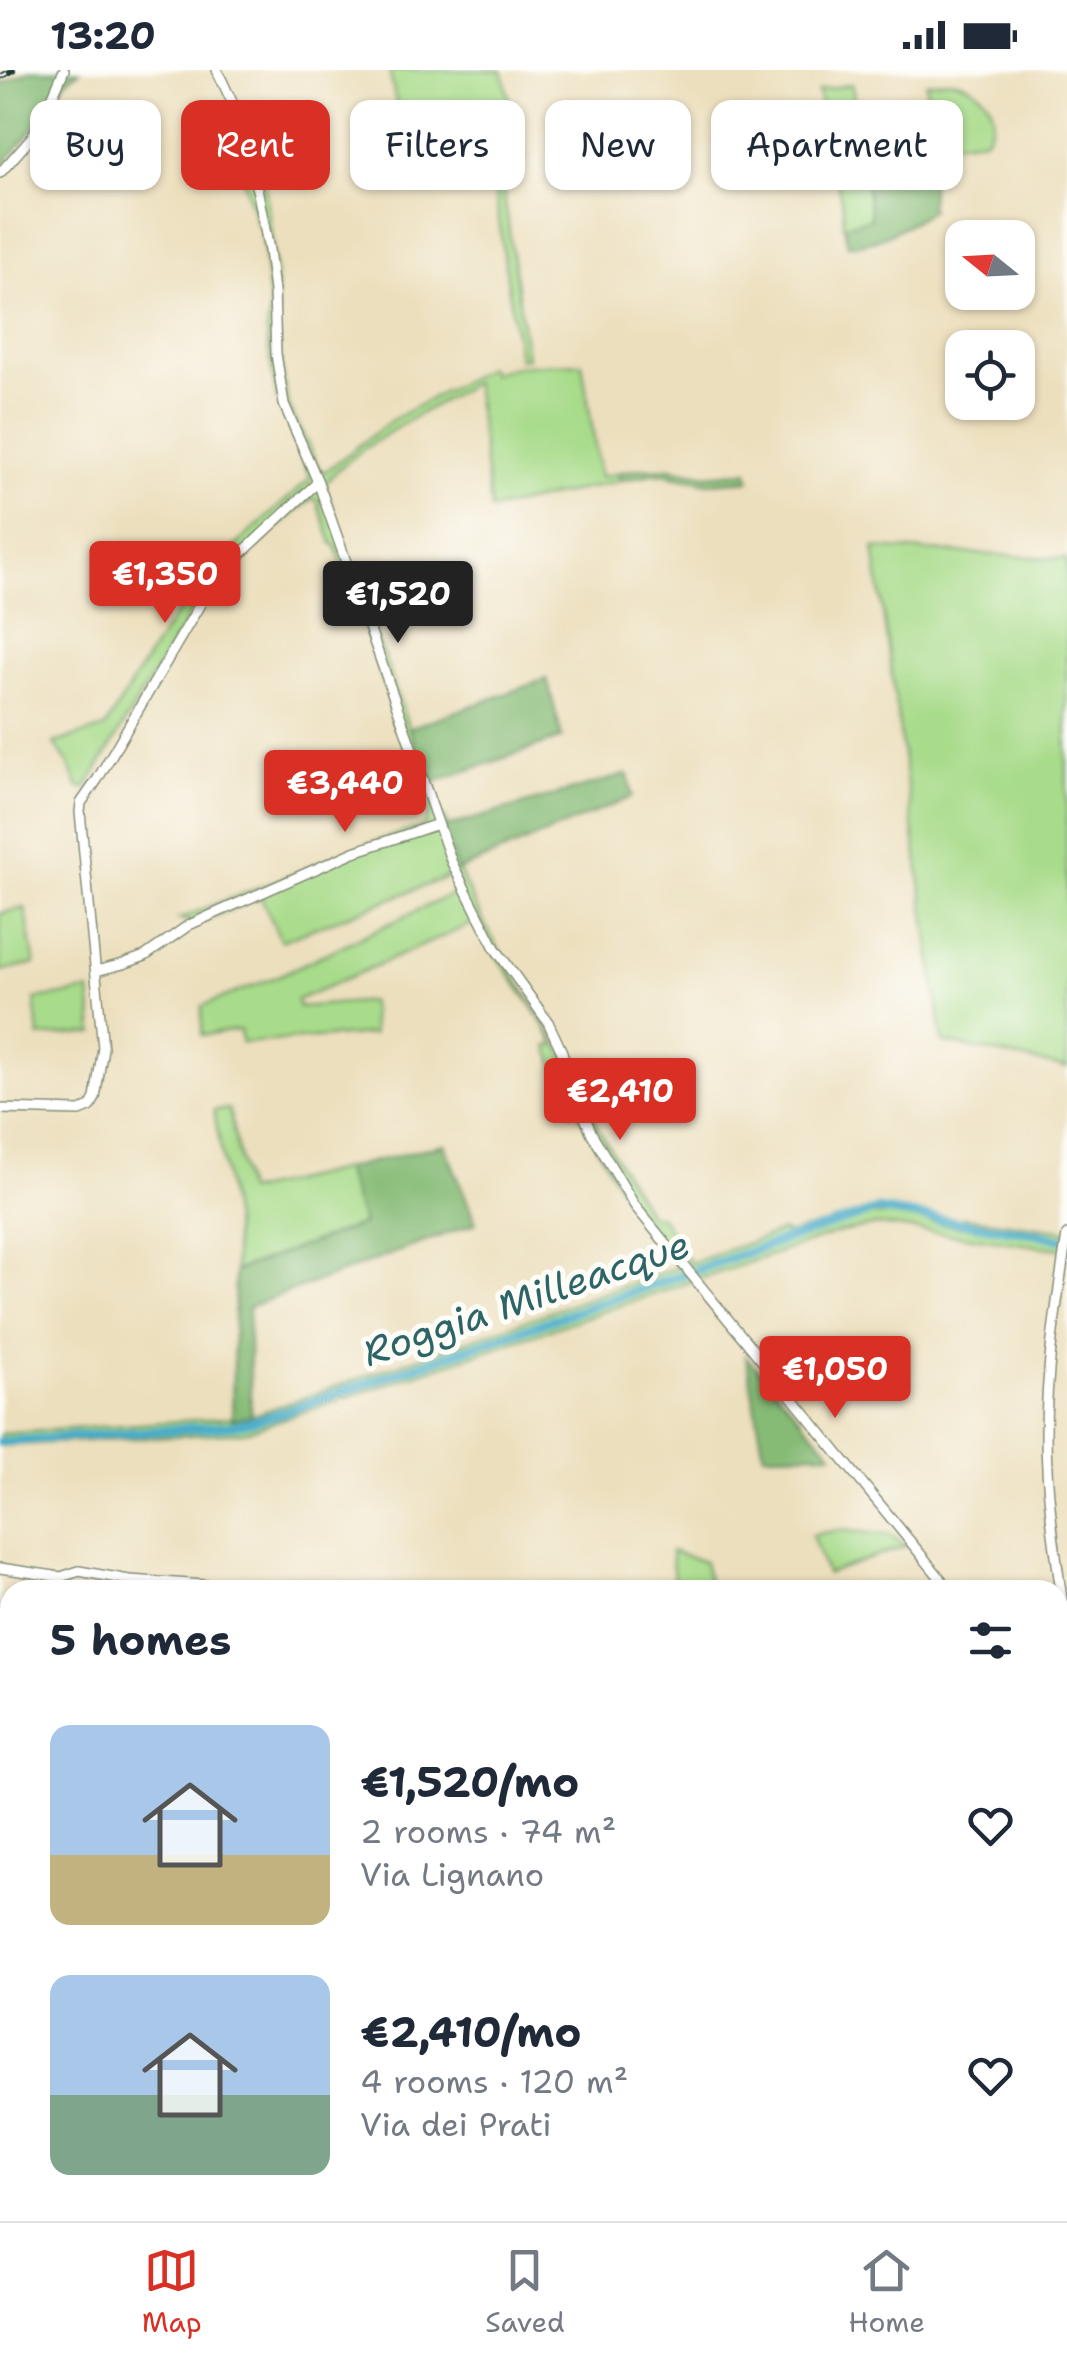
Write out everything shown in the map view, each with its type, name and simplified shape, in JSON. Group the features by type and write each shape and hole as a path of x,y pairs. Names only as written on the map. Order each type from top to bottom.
{"street":[{"path":"0,173 31,138 64,70"},
{"path":"217,70 226,86 256,185 269,250 276,354 284,404 318,482 452,863 495,948 548,1022 592,1134 636,1206 942,1580"},
{"path":"0,1109 80,1112 90,1107 97,1089 102,1048 81,803 209,589 229,565 318,482"},
{"path":"96,971 145,956 189,925 354,852 438,824"},
{"path":"1059,1580 1046,1436 1049,1366 1067,1235"},
{"path":"0,1568 61,1577 79,1571 111,1580"}],"green space":[{"path":"31,70 80,70 67,80 53,100 30,100 30,132 0,169 0,85"},
{"path":"389,70 502,70 510,100 396,100"},
{"path":"957,81 983,96 993,119 984,139 963,141 963,100 927,100 926,83"},
{"path":"852,84 854,100 820,100 818,91"},
{"path":"247,190 266,192 276,274 279,353 288,404 320,470 326,471 392,420 489,367 491,374 524,365 582,363 600,477 617,473 619,481 491,510 474,383 369,445 325,486 439,816 446,819 448,827 444,828 467,889 514,974 566,1057 572,1057 583,1095 602,1135 649,1215 660,1216 691,1263 782,1231 789,1234 871,1210 872,1215 961,1227 963,1217 1067,1231 1067,1250 878,1225 840,1232 243,1432 0,1446 0,1434 251,1416 678,1267 627,1201 577,1111 571,1113 548,1046 555,1045 476,922 297,1000 299,1007 370,1001 373,1034 242,1043 240,1030 202,1035 202,1006 278,976 459,891 450,876 281,941 261,897 196,923 179,919 424,826 429,815 317,500 312,499 271,533 210,596 203,592 86,788 79,788 54,743 105,728 159,639 193,592 241,541 310,479 277,398 268,345 270,311 261,224 257,224"},
{"path":"494,190 503,190 527,358 519,359"},
{"path":"839,190 867,190 871,219 844,226"},
{"path":"867,190 931,190 930,211 881,238 848,245 844,226 871,218"},
{"path":"670,468 707,475 748,471 750,480 709,483 657,473 619,481 617,473"},
{"path":"874,548 1067,559 1067,1068 943,1042"},
{"path":"547,679 562,738 428,784 409,728"},
{"path":"628,774 632,797 457,871 443,828"},
{"path":"25,908 35,964 0,971 0,913"},
{"path":"90,991 94,1033 39,1037 35,999"},
{"path":"229,1109 246,1192 344,1169 363,1224 235,1271 233,1221 214,1110"},
{"path":"444,1144 476,1223 248,1307 251,1416 232,1419 235,1271 363,1224 344,1169"},
{"path":"746,1356 832,1453 764,1454"},
{"path":"839,1530 890,1535 906,1546 826,1574 812,1535"},
{"path":"671,1551 704,1562 708,1580 672,1580"}],"waterway":[{"name":"Roggia Milleacque","path":"0,1442 235,1425 274,1415 877,1210 1067,1241"}],"railway":[{"path":"0,77 13,70"}]}
